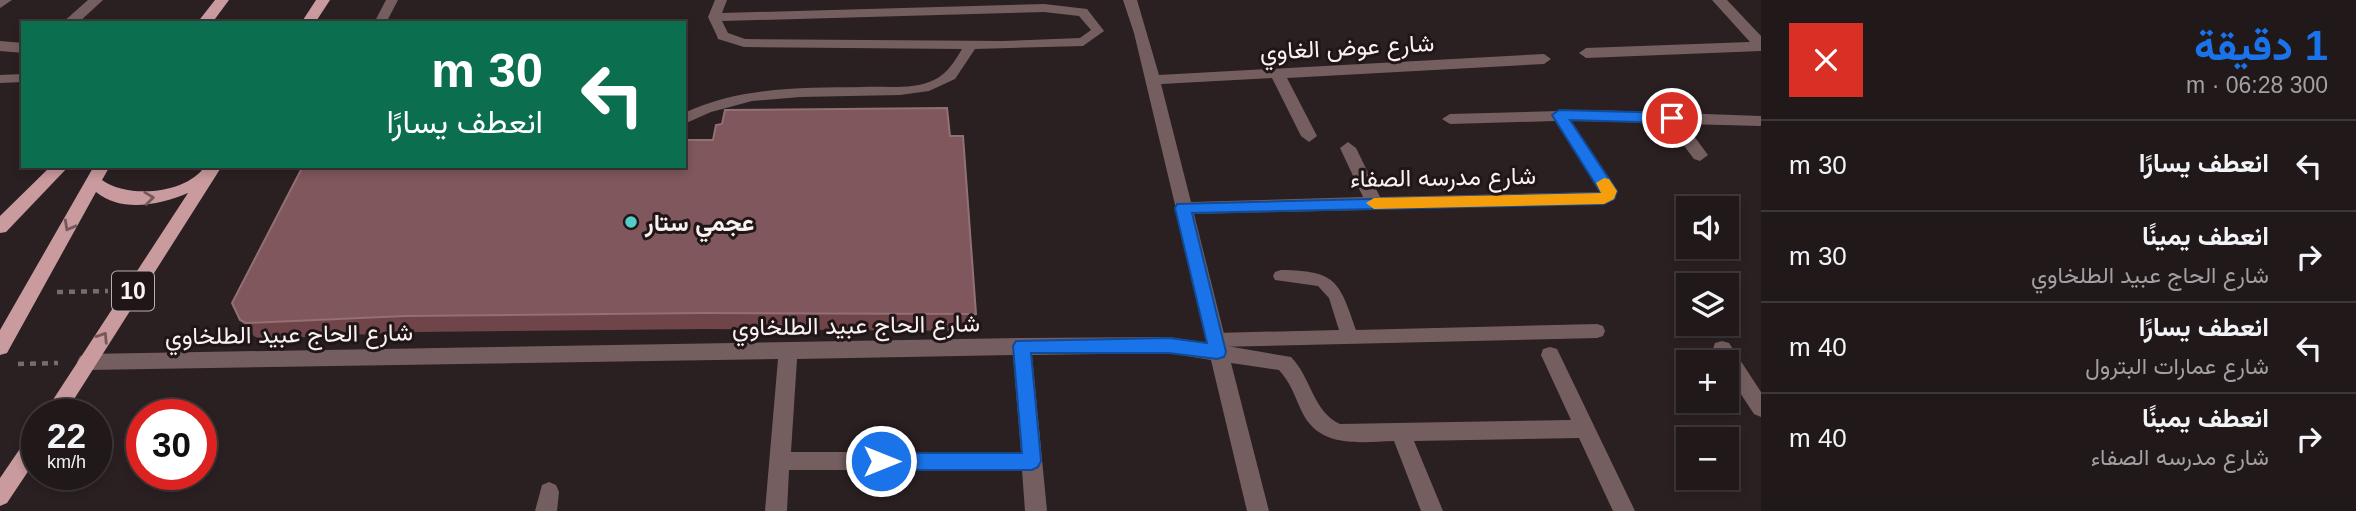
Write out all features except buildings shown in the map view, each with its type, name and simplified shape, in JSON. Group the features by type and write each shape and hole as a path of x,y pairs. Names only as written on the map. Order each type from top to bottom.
{"main road":[{"path":"206,21 222,0"},
{"path":"309,21 323,0"},
{"path":"0,227 59,168"},
{"path":"98,174 103,191 119,197 139,199 162,196 210,172"},
{"name":"10","path":"63,399 210,172"},
{"path":"0,347 6,328 32,292 98,174"},
{"path":"0,496 21,464"}],"street":[{"path":"0,4 5,0"},
{"path":"71,21 96,0"},
{"path":"1130,0 1258,511"},
{"path":"1719,0 1761,46"},
{"path":"0,46 21,48"},
{"path":"1586,53 1761,46"},
{"name":"شارع عوض الغاوي","path":"1152,80 1544,59"},
{"path":"1277,73 1309,136"},
{"path":"1450,119 1559,115 1761,121"},
{"name":"شارع مدرسه الصفاء","path":"1183,208 1604,198 1609,195 1609,191 1559,115"},
{"path":"1672,118 1700,155"},
{"path":"1348,148 1374,203"},
{"path":"1022,346 1036,511"},
{"name":"شارع الحاج عبيد الطلخاوي","path":"87,362 1022,346 1216,346 1284,363 1297,375 1315,418 1330,430 1349,434 1585,429"},
{"path":"1722,349 1761,408"},
{"path":"776,511 788,351"},
{"path":"1550,355 1624,511"},
{"path":"1400,432 1432,511"},
{"path":"780,461 1032,461"}],"lane":[{"path":"381,21 391,0"},
{"path":"714,17 1044,8 1083,12 1098,31 1083,42 971,45 744,43 723,36 714,17 721,0"},
{"path":"686,117 721,102 751,95 911,90 945,80 956,69 971,45"},
{"path":"0,79 21,78"},
{"path":"1281,276 1310,275 1326,282 1335,294 1350,337"},
{"path":"1216,346 1350,337 1597,331"}],"path":[{"path":"32,292 133,291"},
{"path":"12,364 87,362"}],"slow traffic":[{"path":"1374,203 1604,198 1609,195 1604,183"}],"place":[{"name":"عجمي ستار","path":"631,222"}],"route":[{"path":"881,461 1032,461 1022,346 1169,345 1217,352 1183,208 1604,198 1609,195 1609,191 1559,115 1672,118"}]}
